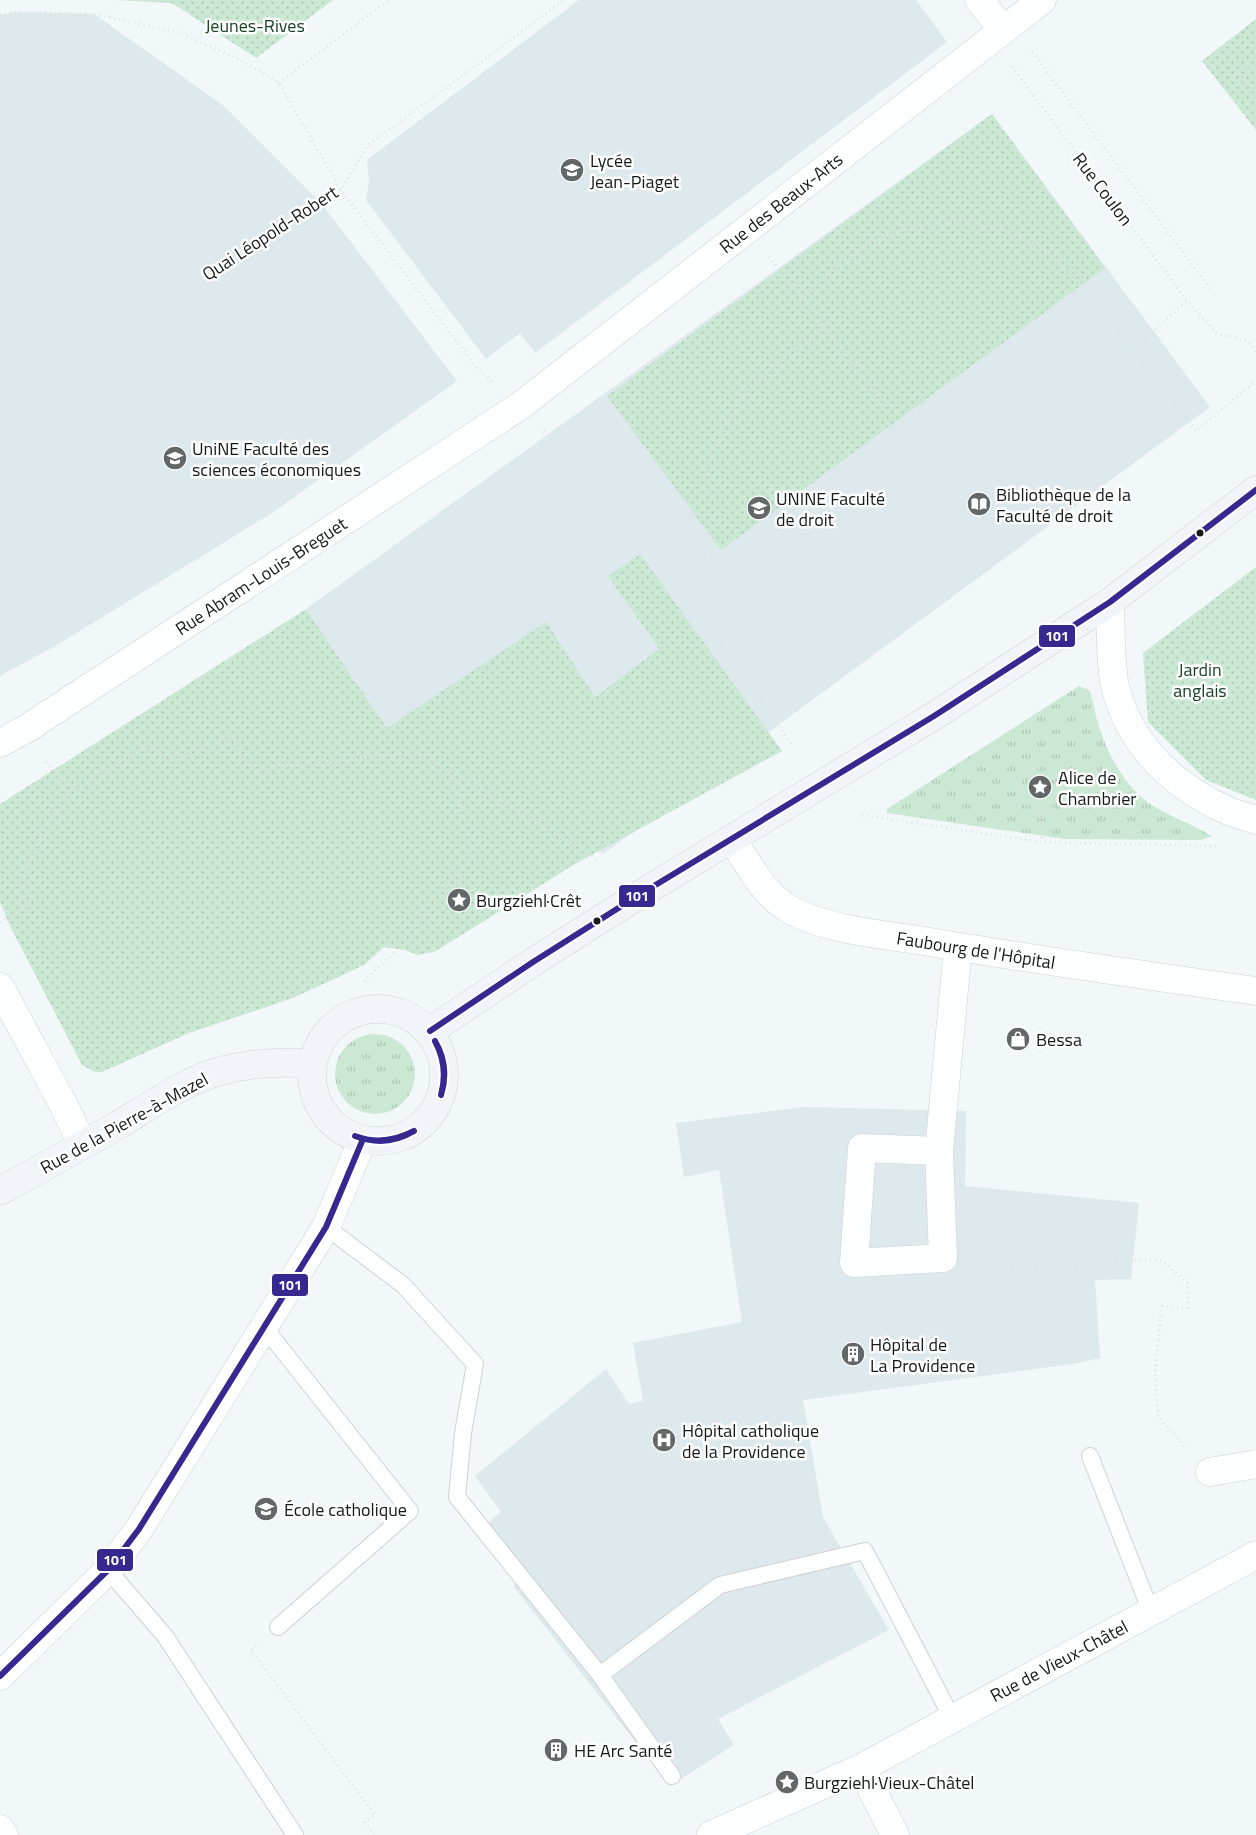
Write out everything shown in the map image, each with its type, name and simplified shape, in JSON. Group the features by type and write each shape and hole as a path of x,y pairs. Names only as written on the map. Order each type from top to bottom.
{"main road":[{"path":"430,1032 541,957 639,895 934,716 1110,602 1256,490"},
{"path":"370,1008 392,1009 411,1017 430,1032 438,1044 444,1060 445,1077 442,1093 435,1109 425,1122 412,1132 396,1139 380,1142 363,1139 344,1132 336,1126 317,1103 312,1084 312,1064 319,1044 331,1026 349,1014 370,1008"},
{"name":"Rue de la Pierre-à-Mazel","path":"0,1191 174,1091 216,1072 250,1064 289,1062 312,1064"}],"street":[{"path":"979,0 1003,30"},
{"name":"Rue des Beaux-Arts","path":"520,406 1042,0"},
{"name":"Rue Abram-Louis-Breguet","path":"0,743 26,729 520,406"},
{"path":"1110,602 1114,680 1120,703 1129,724 1141,744 1173,778 1192,791 1224,810 1256,820"},
{"name":"Faubourg de l'Hôpital","path":"732,839 761,884 788,909 816,922 1036,960 1256,991"},
{"path":"939,1151 862,1148 854,1263 943,1258 939,1151 958,947"},
{"path":"0,987 83,1145"},
{"path":"0,1676 108,1570 139,1529 326,1227 363,1139"},
{"path":"1210,1472 1256,1464"},
{"name":"Rue de Vieux-Châtel","path":"711,1835 861,1768 1256,1555"},
{"path":"861,1768 895,1835"},
{"path":"0,1829 4,1835"}],"lane":[{"path":"326,1227 403,1285 475,1364 463,1433 456,1497 600,1675 672,1776"},
{"path":"264,1327 410,1511 278,1627"},
{"path":"1090,1456 1151,1612"},
{"path":"600,1675 720,1585 865,1551 952,1718"},
{"path":"108,1570 165,1636 295,1835"}],"path":[{"path":"279,83 388,0"},
{"name":"Quai Léopold-Robert","path":"0,402 341,190 367,146 564,0"},
{"path":"0,15 17,12 94,14 180,33 237,58 279,83 341,190 477,368 520,406 566,453"},
{"path":"1003,30 1024,41 1212,291"},
{"name":"Rue Coulon","path":"1003,30 1012,66 1187,301 1217,333 1249,342 1256,352"},
{"path":"1256,62 1238,76 1256,100"},
{"path":"804,298 834,269 877,239 922,225 966,222 1006,231 1032,242 1064,262 1196,431 1256,381"},
{"path":"746,230 804,298 885,407"},
{"path":"1133,349 1187,301"},
{"path":"712,560 706,536 704,512 707,474 722,427 748,388 778,361 826,328"},
{"path":"635,535 675,577 793,747"},
{"path":"0,922 26,907 25,872 45,826 70,794 141,749 154,749 174,761 230,737 255,770 417,752 589,853 599,863"},
{"path":"46,762 70,794"},
{"path":"1039,768 1051,770 1060,777 1064,788 1062,801 1053,809 1041,812 1031,809 1023,801 1020,791 1022,780 1029,772 1039,768"},
{"path":"364,981 391,955 417,922 458,876 469,859 468,831 447,770"},
{"path":"1041,812 1042,842"},
{"path":"862,815 1042,842 1220,846"},
{"path":"982,1258 1035,1270 1133,1260 1163,1261 1188,1284 1187,1308 1162,1306 1155,1371 1158,1416 1210,1472"},
{"path":"278,1627 252,1650 374,1815 365,1822 374,1835"}],"shaded area":[{"name":"Lycée Jean-Piaget","path":"579,0 916,0 947,42 535,353 520,333 486,359 366,200 369,180 367,160"},
{"path":"17,12 94,14 224,106 321,203 457,381 272,513 57,645 0,676 0,15"},
{"name":"UNINE Faculté de droit","path":"992,114 1210,407 603,854 387,728 306,609"},
{"name":"Hôpital catholique de la Providence","path":"804,1107 966,1111 965,1186 1139,1203 1131,1279 1095,1280 1100,1358 1072,1364 803,1400 823,1517 889,1630 718,1719 734,1745 670,1786 513,1586 524,1575 483,1526 501,1512 475,1476 606,1369 629,1404 643,1401 633,1343 742,1322 719,1170 684,1177 676,1123"}],"green space":[{"name":"Jeunes-Rives","path":"116,0 333,0 256,58 172,3"},
{"path":"1256,19 1256,130 1202,61"},
{"path":"992,114 1105,268 721,550 607,396"},
{"path":"640,554 782,751 575,864 436,951 418,955 405,950 384,947 364,965 293,998 189,1033 102,1072 95,1072 82,1065 9,924 0,902 0,804 306,609 387,728 546,622 595,697 659,649 608,576"},
{"name":"Jardin anglais","path":"1256,567 1256,800 1206,780 1148,722 1143,653"},
{"path":"1079,686 1089,690 1104,742 1124,778 1142,798 1153,806 1212,836 1200,840 1065,839 887,813 887,809"},
{"path":"367,1034 383,1034 404,1045 415,1066 415,1082 404,1103 383,1114 367,1114 353,1108 341,1096 335,1082 335,1066 341,1052 353,1040"}],"transit line":[{"name":"101","path":"430,1031 533,962 639,895 934,716 1110,602 1256,490"},
{"name":"101","path":"435,1041 444,1067 441,1095"},
{"name":"101","path":"435,1041 443,1068 441,1095"},
{"name":"101","path":"355,1136 378,1141 393,1139 414,1131"},
{"name":"101","path":"355,1136 363,1139 386,1141 400,1138 414,1131"},
{"name":"101","path":"0,1676 108,1570 139,1529 326,1227 363,1139"}],"place":[{"name":"Lycée Jean-Piaget","path":"572,170"},
{"name":"UniNE Faculté des sciences économiques","path":"175,458"},
{"name":"Bibliothèque de la Faculté de droit","path":"979,504"},
{"name":"UNINE Faculté de droit","path":"759,508"},
{"name":"Alice de Chambrier","path":"1040,787"},
{"name":"Burgziehl·Crêt","path":"459,900"},
{"name":"Bessa","path":"1018,1039"},
{"name":"Hôpital de La Providence","path":"853,1354"},
{"name":"Hôpital catholique de la Providence","path":"664,1440"},
{"name":"École catholique","path":"266,1509"},
{"name":"HE Arc Santé","path":"556,1750"},
{"name":"Burgziehl·Vieux-Châtel","path":"787,1782"}]}
